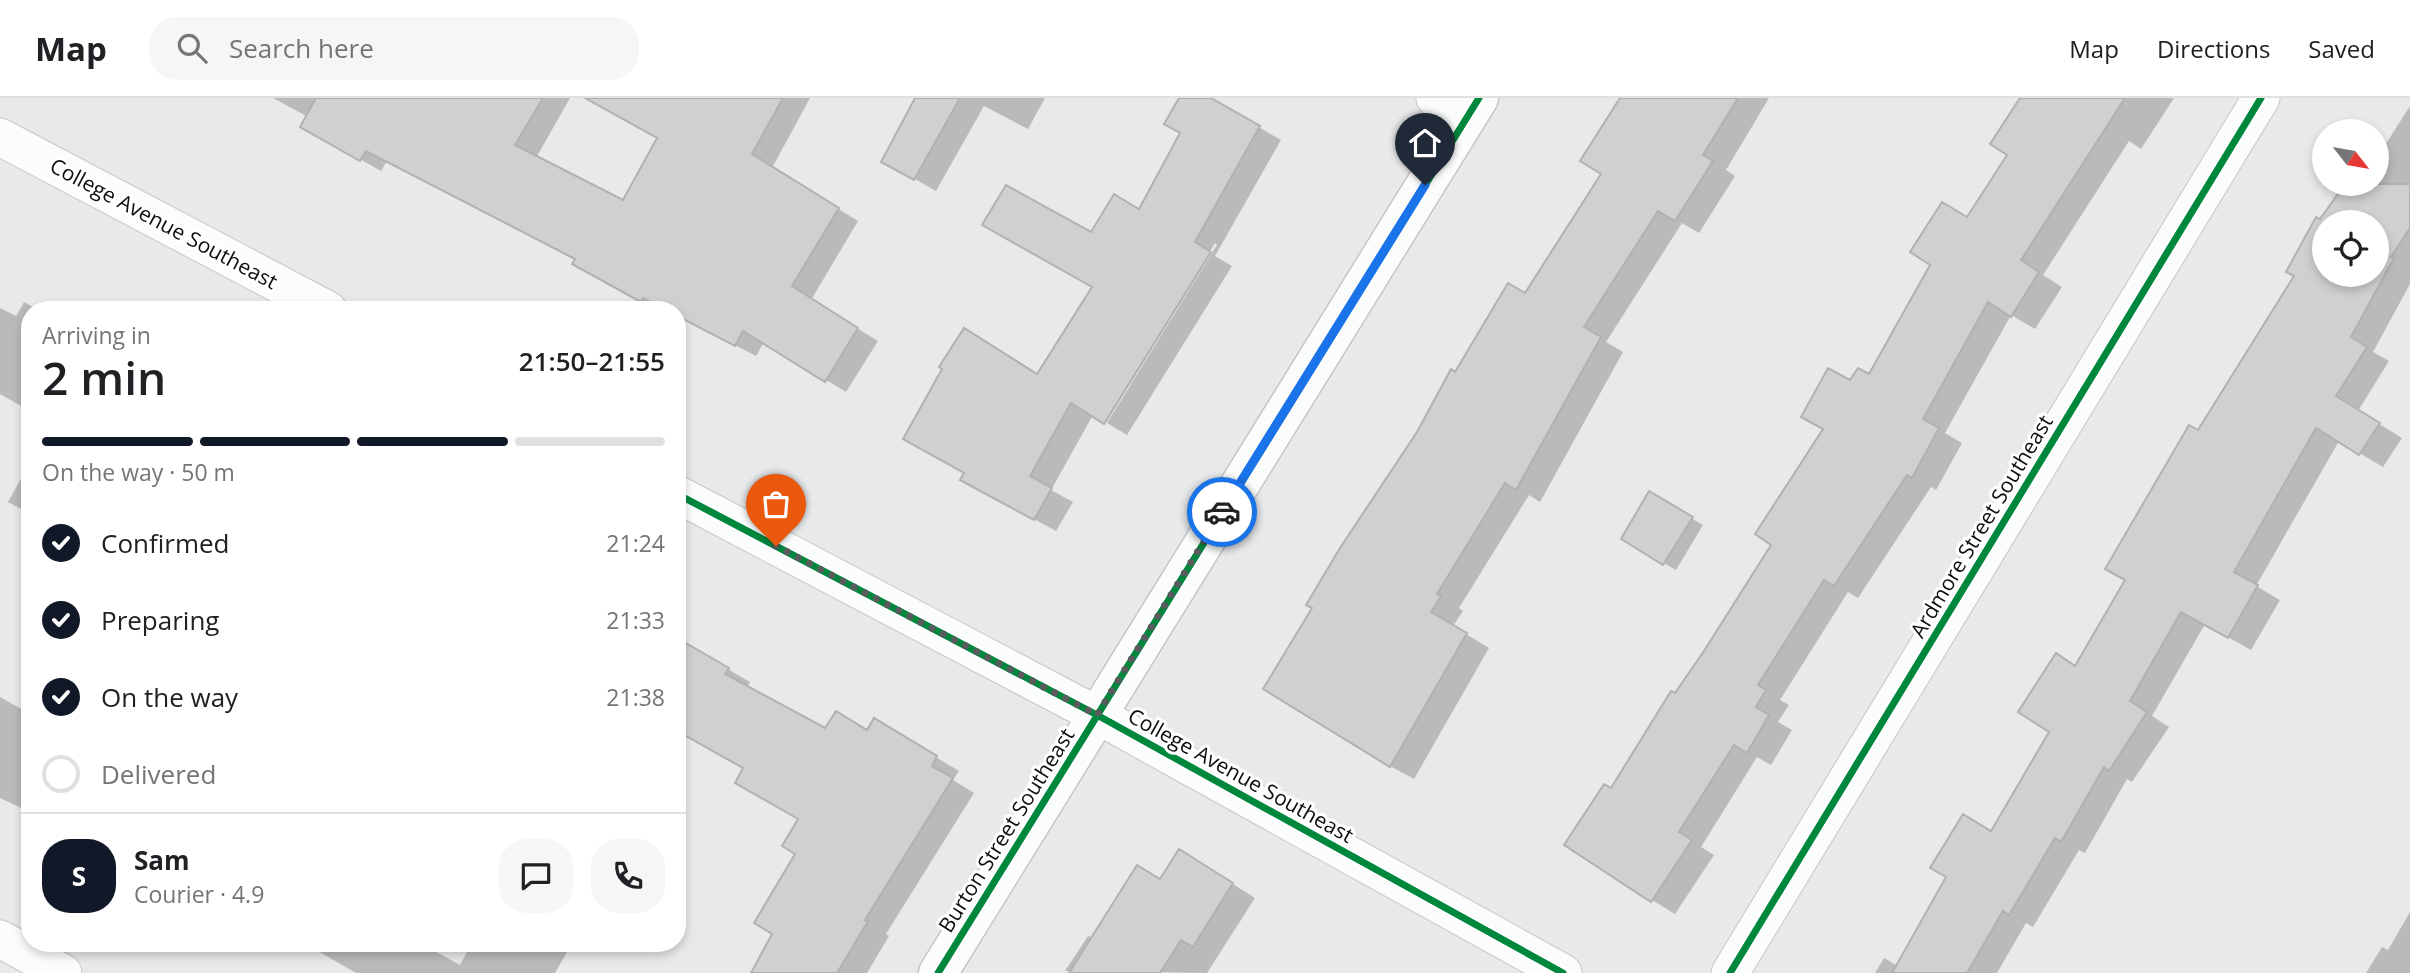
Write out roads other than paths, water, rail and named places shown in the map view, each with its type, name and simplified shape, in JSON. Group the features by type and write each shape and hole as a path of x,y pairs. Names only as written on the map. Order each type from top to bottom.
{"main road":[{"name":"Burton Street Southeast","path":"939,973 1097,715 1461,104"}],"street":[{"name":"Ardmore Street Southeast","path":"1730,973 2261,98"},
{"name":"College Avenue Southeast","path":"0,137 311,301"},
{"name":"College Avenue Southeast","path":"686,499 1097,715 1563,973"},
{"path":"0,939 21,950"},
{"path":"24,952 63,973"}]}
